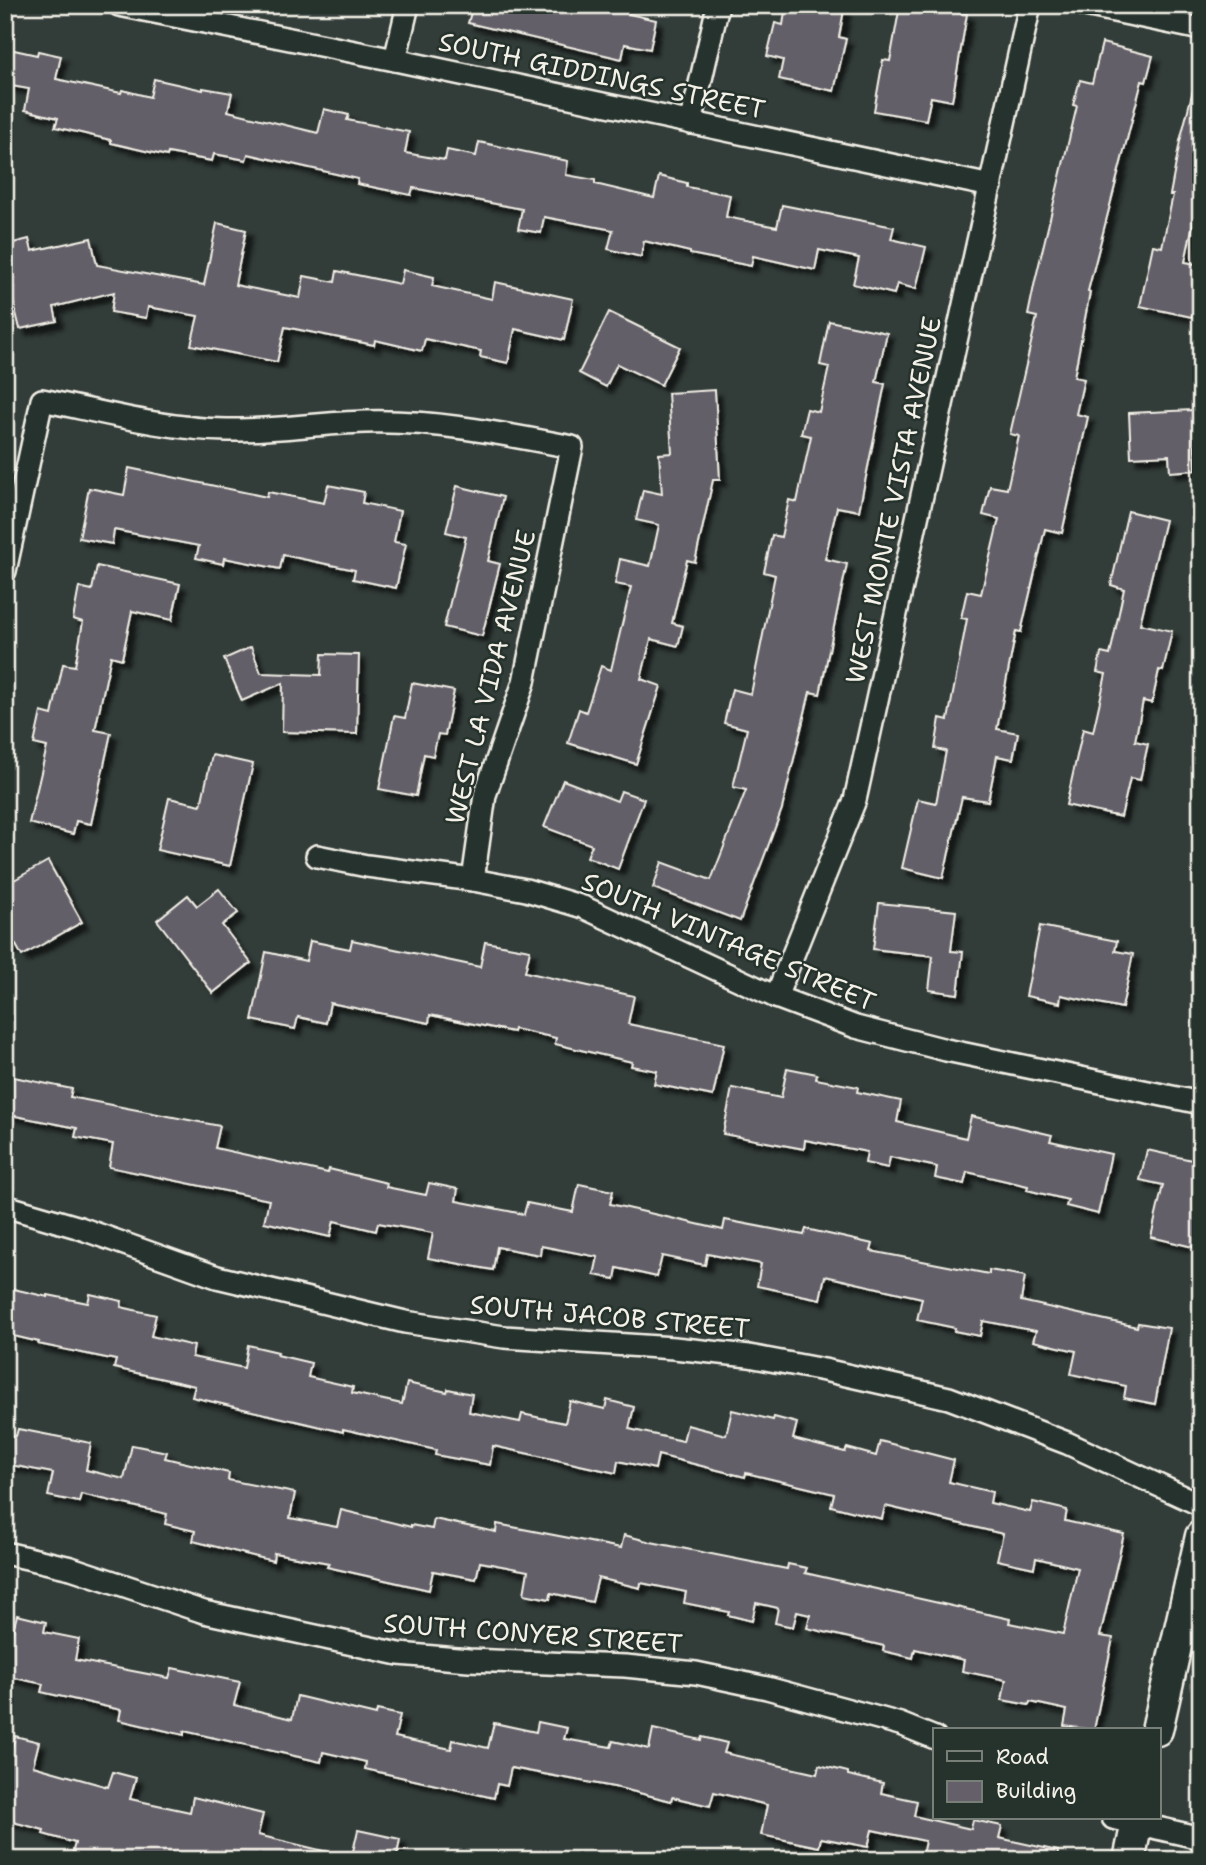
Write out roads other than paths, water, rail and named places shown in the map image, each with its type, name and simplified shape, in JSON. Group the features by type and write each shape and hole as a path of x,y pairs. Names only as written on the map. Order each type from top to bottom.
{"street":[{"name":"SOUTH GIDDINGS STREET","path":"119,5 395,60 990,186"},
{"path":"395,60 408,5"},
{"path":"691,123 718,5"},
{"name":"WEST MONTE VISTA AVENUE","path":"775,997 855,800 1031,5"},
{"path":"1085,5 1201,29"},
{"name":"WEST LA VIDA AVENUE","path":"5,571 42,400 150,422 225,430 304,428 363,422 420,423 485,431 572,447 524,682 485,796 473,880"},
{"name":"SOUTH VINTAGE STREET","path":"317,856 526,890 583,907 775,997 856,1027 946,1051 1201,1103"},
{"name":"SOUTH JACOB STREET","path":"5,1206 76,1227 216,1277 405,1322 504,1337 674,1348 749,1356 949,1398 1067,1443 1201,1505"},
{"path":"1157,1728 1201,1536"},
{"name":"SOUTH CONYER STREET","path":"5,1553 71,1568 204,1612 399,1654 469,1660 625,1666 696,1673 766,1688 900,1724 933,1737"},
{"path":"1129,1860 1129,1820 1201,1838"}]}
